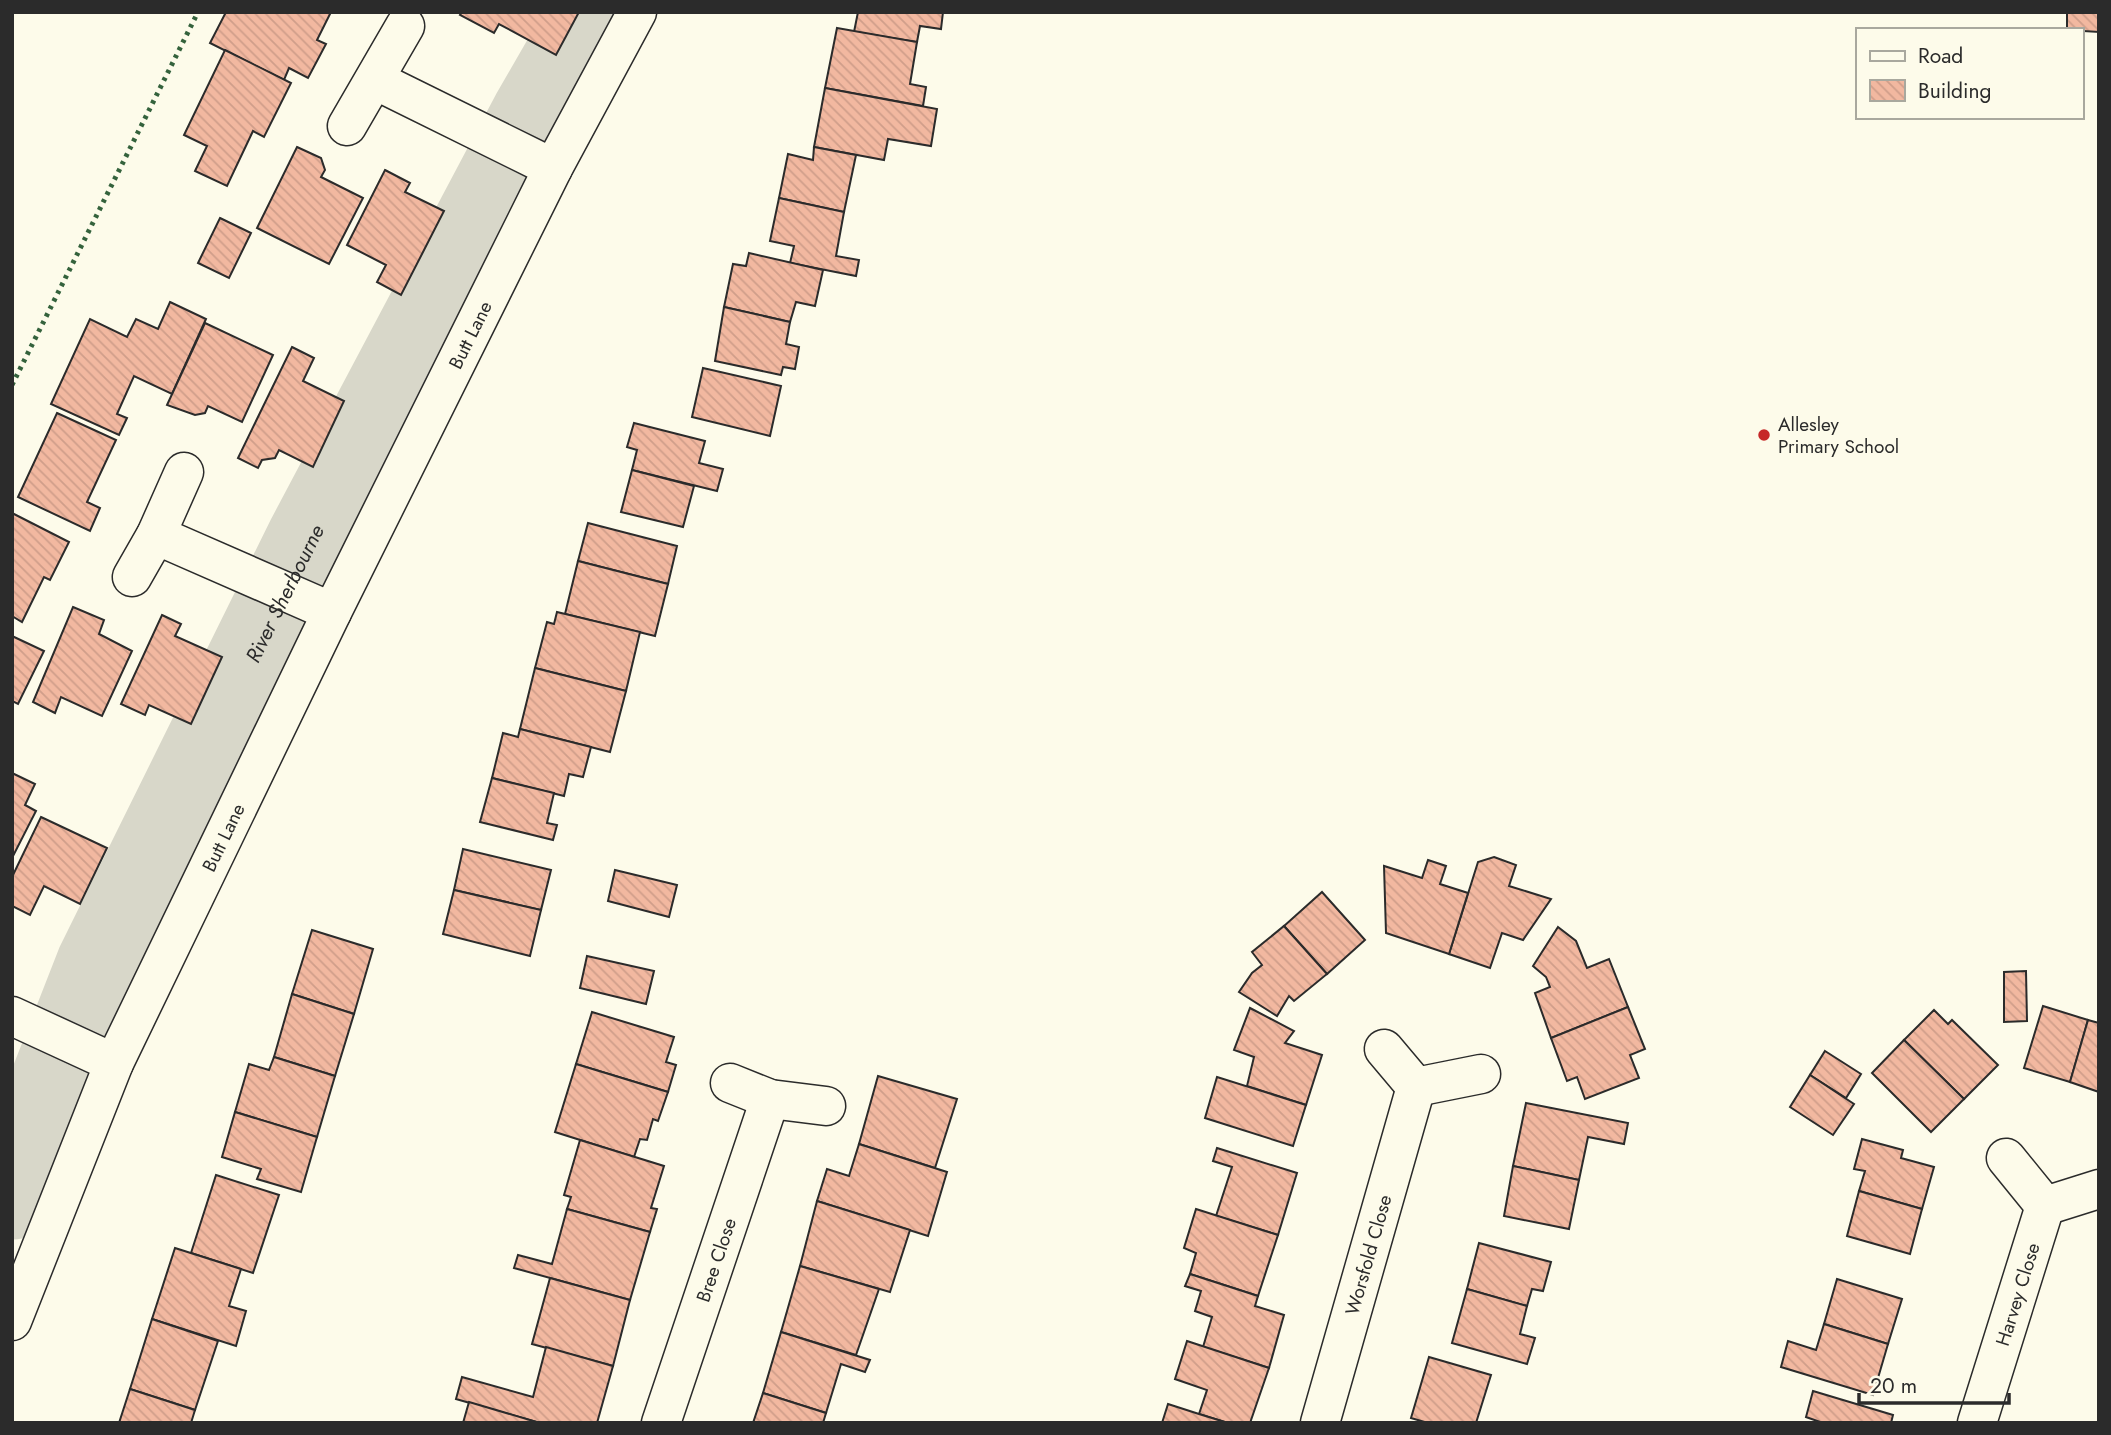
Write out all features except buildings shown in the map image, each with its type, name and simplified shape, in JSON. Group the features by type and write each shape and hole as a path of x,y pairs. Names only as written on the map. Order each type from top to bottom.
{"street":[{"name":"Butt Lane","path":"12,1321 104,1059 299,598 526,155 636,12"},
{"path":"347,126 405,26"},
{"path":"375,80 526,155"},
{"path":"132,577 156,535 184,472"},
{"path":"156,535 299,598"},
{"path":"12,1016 104,1059"},
{"path":"1384,1049 1416,1087 1481,1074"},
{"path":"730,1083 770,1100 826,1106"},
{"name":"Worsfold Close","path":"1320,1423 1416,1087"},
{"name":"Bree Close","path":"661,1423 770,1100"},
{"path":"2006,1158 2045,1206 2099,1189"},
{"name":"Harvey Close","path":"1977,1423 2045,1206"}],"waterway":[{"name":"River Sherbourne","path":"12,1194 101,966 312,539 536,116 596,12"}],"hedge":[{"path":"12,385 198,12"}],"place":[{"name":"Allesley Primary School","path":"1764,435"}]}
